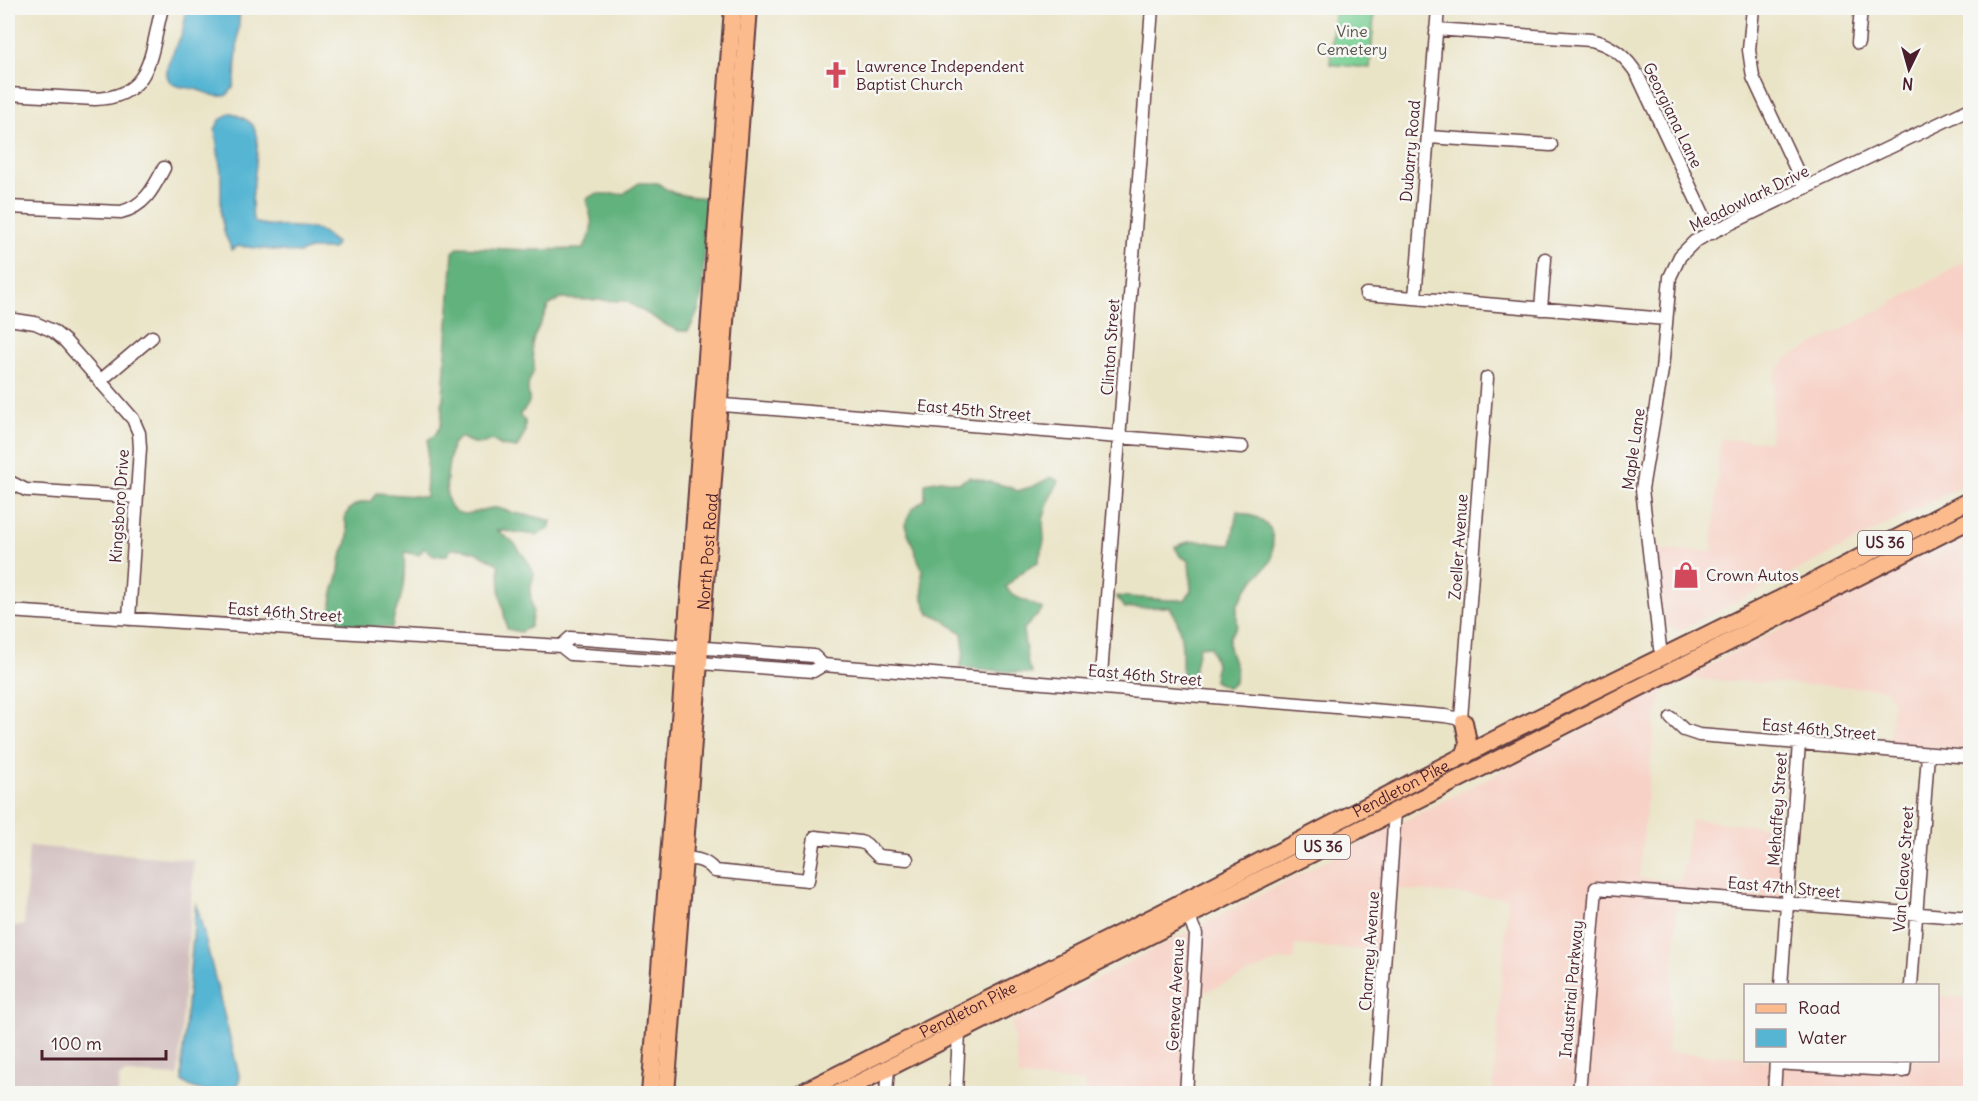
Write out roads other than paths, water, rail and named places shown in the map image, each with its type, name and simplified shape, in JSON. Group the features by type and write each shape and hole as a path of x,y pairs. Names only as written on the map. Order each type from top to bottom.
{"main road":[{"name":"North Post Road","path":"666,1094 677,859 711,404 733,8"},
{"name":"North Post Road","path":"711,404 749,8"},
{"name":"Pendleton Pike","path":"837,1094 959,1033 1492,741 1778,600 1971,500"},
{"name":"Pendleton Pike","path":"799,1094 941,1024 1395,811 1971,519"},
{"path":"1462,721 1492,741"},
{"path":"1462,721 1468,742 1465,756"},
{"name":"North Post Road","path":"650,1094 677,859"}],"street":[{"path":"8,94 95,99 119,96 134,88 146,68 162,8"},
{"name":"Clinton Street","path":"1100,688 1152,8"},
{"name":"Dubarry Road","path":"1415,298 1438,8"},
{"path":"1753,8 1749,50 1753,77 1805,188"},
{"path":"1858,43 1861,8"},
{"name":"Georgiana Lane","path":"1436,29 1591,40 1606,44 1622,55 1638,76 1712,232"},
{"name":"Meadowlark Drive","path":"1666,319 1669,280 1676,262 1694,242 1971,109"},
{"path":"1428,137 1551,146"},
{"path":"8,207 113,213 128,210 147,197 164,168"},
{"path":"1540,309 1545,259"},
{"path":"1366,294 1666,319"},
{"name":"Kingsboro Drive","path":"8,319 35,323 66,342 128,413 138,429 140,445 129,619"},
{"name":"Maple Lane","path":"1664,655 1660,648 1642,492 1662,370 1666,319"},
{"path":"100,381 152,337"},
{"name":"Zoeller Avenue","path":"1462,721 1487,378"},
{"name":"East 45th Street","path":"711,404 1242,447"},
{"path":"8,481 26,490 137,497"},
{"name":"East 46th Street","path":"8,611 561,646 570,638 813,671 823,665 1335,706 1445,716 1462,721"},
{"name":"East 46th Street","path":"1671,718 1684,730 1699,735 1971,758"},
{"name":"Mehaffey Street","path":"1781,984 1798,744"},
{"name":"Van Cleave Street","path":"1911,984 1928,754"},
{"name":"Charney Avenue","path":"1375,1094 1395,811"},
{"path":"677,859 700,860 709,863 716,871 808,879 815,837 860,842 866,844 878,856 907,859"},
{"name":"East 47th Street","path":"1596,888 1971,918"},
{"name":"Industrial Parkway","path":"1579,1094 1596,888"},
{"name":"Geneva Avenue","path":"1185,909 1196,934 1186,1094"},
{"path":"956,1094 959,1033"},
{"path":"1774,1094 1776,1062 1904,1066"},
{"path":"886,1094 888,1068"}],"water":[{"path":"186,8 240,8 235,78 233,88 227,95 215,96 177,86 171,83 167,76 170,58 182,33"},
{"path":"230,113 249,122 256,135 252,200 254,222 317,230 336,243 333,249 310,249 299,253 239,246 231,250 221,216 221,172 215,130 219,121"},
{"path":"196,902 240,1079 234,1090 200,1090 182,1081"}],"place":[{"name":"Lawrence Independent Baptist Church","path":"836,75"},
{"name":"Crown Autos","path":"1686,575"}],"park label":[{"name":"Vine Cemetery","path":"1352,40"}]}
